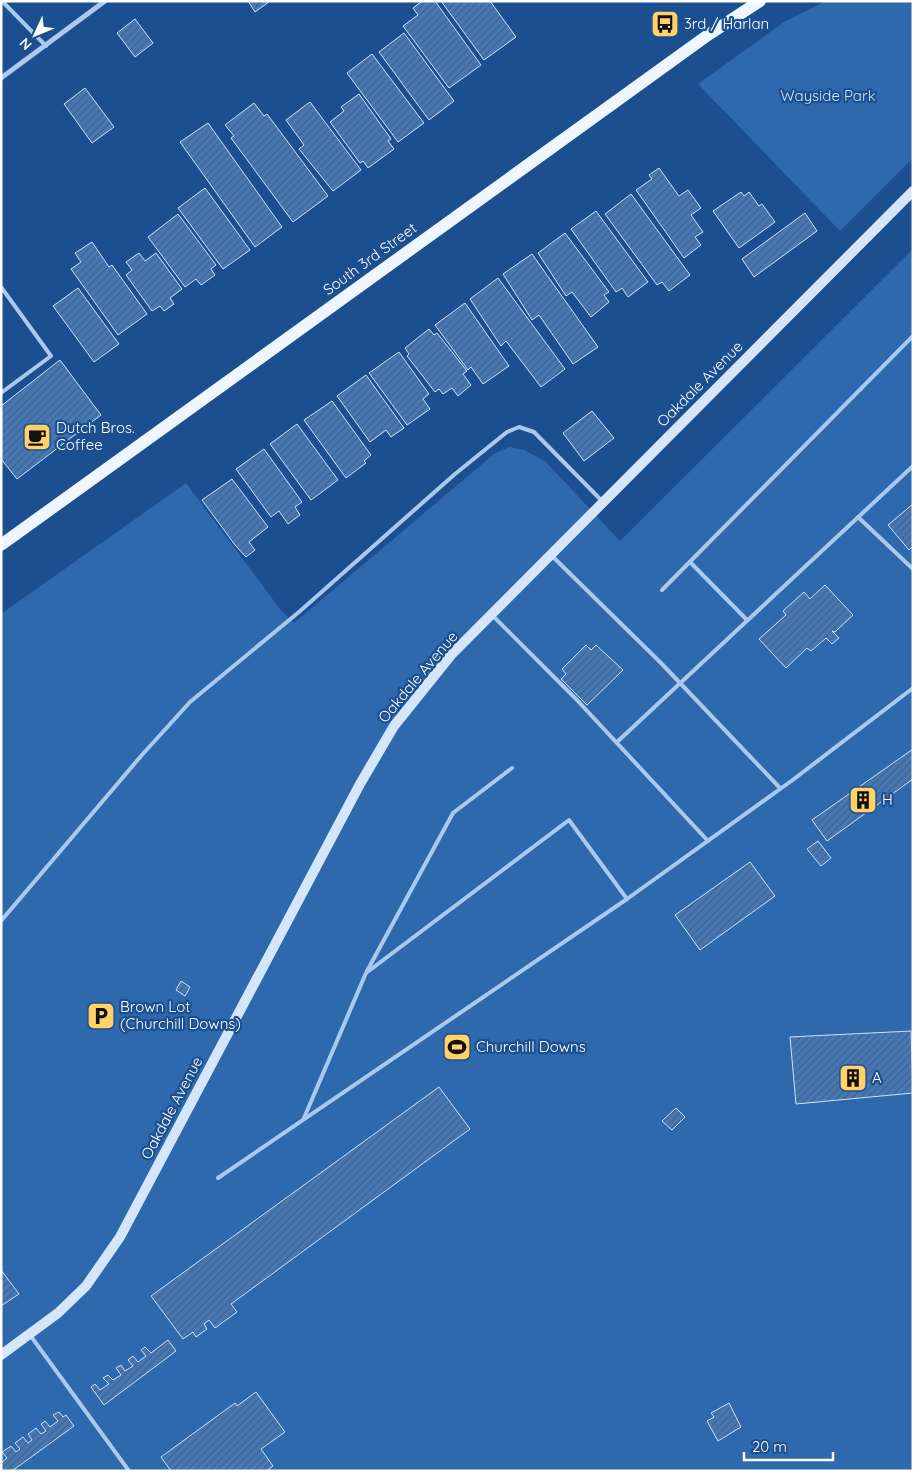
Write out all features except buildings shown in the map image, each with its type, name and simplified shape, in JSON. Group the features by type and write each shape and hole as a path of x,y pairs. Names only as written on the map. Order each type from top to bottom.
{"main road":[{"name":"South 3rd Street","path":"1,545 708,35 760,1"},
{"name":"Oakdale Avenue","path":"1,1355 58,1313 86,1286 120,1237 360,784 394,726 452,656 913,191"}],"street":[{"path":"1,78 105,1"}],"lane":[{"path":"2,1 46,46"},
{"path":"1,287 51,356 1,393"},
{"path":"662,590 913,336"},
{"path":"1,921 141,756 190,702 300,612 455,474 507,432 519,427 534,432 603,503"},
{"path":"617,742 913,466"},
{"path":"858,518 913,569"},
{"path":"551,555 680,683 780,788"},
{"path":"690,562 747,620"},
{"path":"492,615 617,742 708,841"},
{"path":"218,1178 627,899 780,788 913,688"},
{"path":"303,1120 366,973 453,813 512,768"},
{"path":"366,973 569,820 627,899"},
{"path":"29,1335 128,1471"}],"green space":[{"name":"Wayside Park","path":"826,1 913,1 913,158 840,231 698,84 784,22"},
{"name":"Churchill Downs","path":"913,249 913,1471 1,1471 1,614 186,483 280,609 294,623 494,454 509,447 524,450 545,461 620,541"}],"place":[{"name":"3rd / Harlan","path":"665,24"},
{"name":"Dutch Bros. Coffee","path":"37,437"},
{"name":"H","path":"863,800"},
{"name":"Brown Lot (Churchill Downs)","path":"101,1016"},
{"name":"Churchill Downs","path":"457,1047"},
{"name":"A","path":"853,1078"}]}
